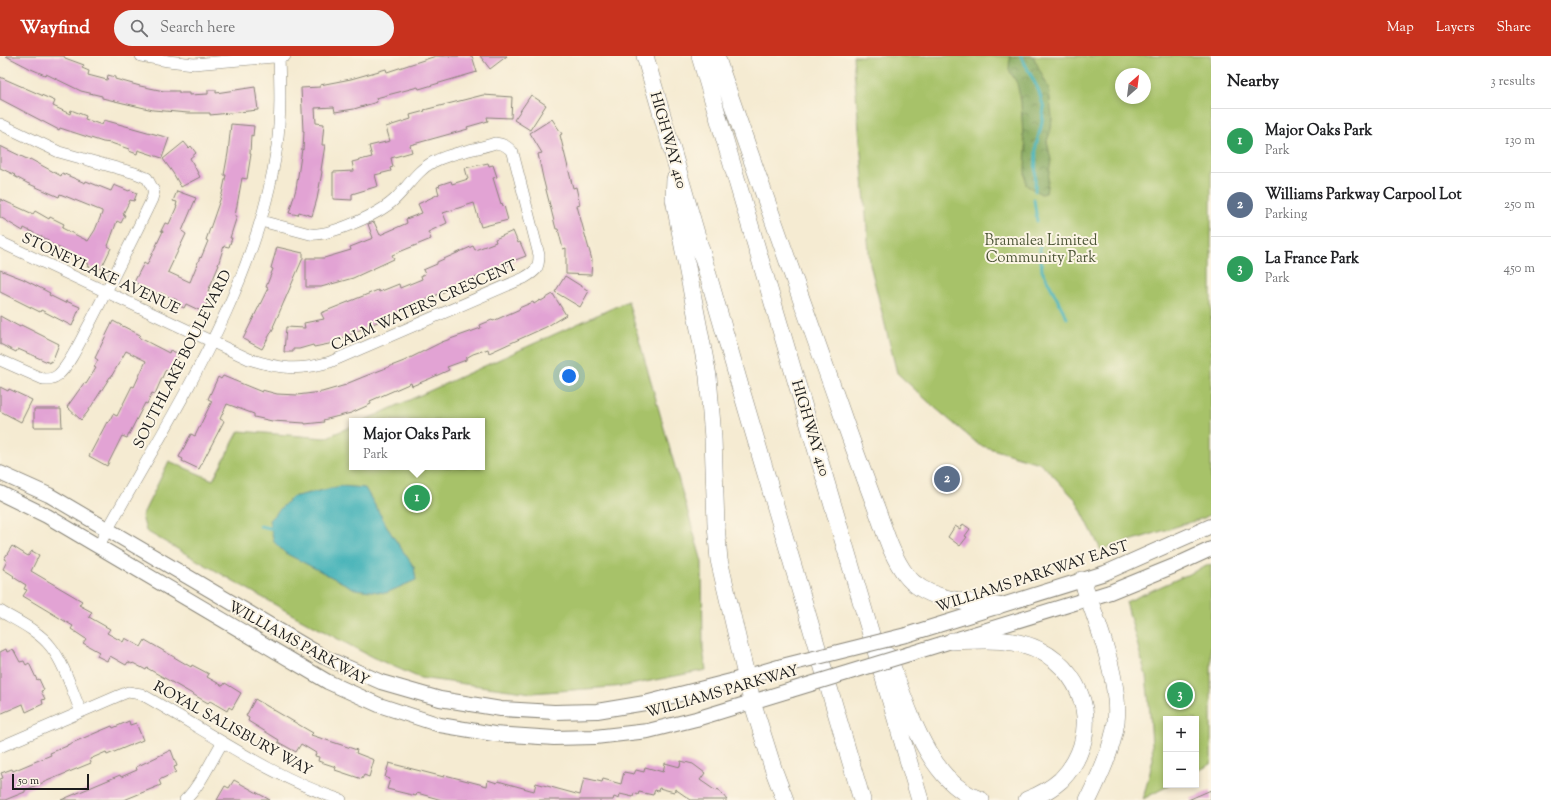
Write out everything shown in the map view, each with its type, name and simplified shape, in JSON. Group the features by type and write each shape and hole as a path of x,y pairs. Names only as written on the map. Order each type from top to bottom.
{"highway":[{"name":"HIGHWAY 410","path":"645,56 742,393 862,800"},
{"name":"HIGHWAY 410","path":"700,56 866,612 920,800"},
{"path":"716,56 745,143 768,203 861,468 894,553 906,575 917,586 929,593 967,602 997,606"},
{"path":"676,161 674,199 708,376 713,438 716,525 719,560 752,701 785,800"},
{"path":"1082,580 1089,598 1112,676 1116,699 1116,722 1108,757 1088,800"},
{"path":"866,612 878,630 914,720 933,761 942,774 955,786 965,793 982,800"},
{"path":"952,641 999,640 1019,643 1031,647 1052,658 1071,676 1076,685 1082,700 1085,718 1083,744 1079,754 1072,766 1061,779 1042,794 1027,800"}],"main road":[{"name":"WILLIAMS PARKWAY","path":"0,473 49,495 324,657 381,682 440,699 501,709 554,712 597,711 645,703 906,634"},
{"name":"WILLIAMS PARKWAY","path":"0,493 47,516 328,682 379,705 440,725 494,734 554,738 594,737 648,731 696,719 952,641"},
{"name":"WILLIAMS PARKWAY EAST","path":"906,634 1082,580 1126,564 1211,526"},
{"path":"952,641 1110,592 1211,549"}],"street":[{"path":"141,56 194,64 281,56"},
{"name":"SOUTHLAKE BOULEVARD","path":"98,546 149,458 212,341 246,267 261,221 277,146 280,115 281,56"},
{"path":"0,124 59,152 135,173 147,178 154,191 152,199 75,350 56,376 50,379 43,379 0,360"},
{"name":"CALM WATERS CRESCENT","path":"212,341 249,359 266,364 282,368 314,367 330,362 524,278 534,272 539,265 539,255 513,153 505,145 495,143 433,162 421,171 394,200 383,209 336,230 318,235 261,221"},
{"name":"STONEYLAKE AVENUE","path":"0,242 212,341"},
{"path":"0,611 36,633 50,646 59,659 81,712"},
{"name":"ROYAL SALISBURY WAY","path":"0,747 128,692 141,694 222,742 293,780 341,800"},
{"path":"184,800 189,796 222,742"}],"green space":[{"name":"Bramalea Limited Community Park","path":"853,56 1211,56 1211,514 1204,518 1101,550 1076,500 1042,464 979,445 897,373 870,264"},
{"path":"1010,56 1033,56 1049,89 1052,118 1051,129 1047,141 1051,160 1046,193 1041,194 1026,185 1026,147 1023,136 1021,102 1017,83 1009,70"},
{"path":"628,301 702,562 703,649 706,670 625,686 532,693 420,678 372,657 295,616 146,531 142,516 169,461 213,480 239,431 325,438 349,427 349,470 485,470 485,418 370,418"},
{"path":"1211,564 1211,764 1199,770 1199,716 1163,716 1163,788 1164,788 1143,799 1153,759 1150,714 1146,676 1126,602"}],"water":[{"path":"341,486 365,488 392,535 414,567 416,580 386,593 355,589 285,553 274,542 269,520 292,497"}],"building":[{"path":"6,56 64,56 65,58 84,65 82,68 89,71 88,75 107,80 108,75 115,77 115,79 140,86 164,91 179,91 179,93 189,93 189,95 208,94 208,90 216,90 216,93 255,87 258,110 210,115 210,113 153,110 102,98 102,96 81,91 46,74 45,75 31,69"},
{"path":"436,56 472,56 477,72 419,89 418,87 376,98 377,102 354,109 335,112 334,107 315,108 316,123 324,124 322,145 325,145 317,199 312,216 299,212 298,215 289,213 296,189 302,149 303,150 304,131 301,88 320,87 320,85 351,79 386,69 387,72"},
{"path":"480,56 507,56 490,69"},
{"path":"0,77 55,101 53,106 70,114 71,110 86,116 85,119 102,125 104,120 169,138 162,158 138,150 137,154 129,151 129,149 111,143 103,142 60,128 59,130 0,99"},
{"path":"483,95 512,97 511,118 487,117 488,121 467,127 468,129 410,145 412,152 391,158 393,167 390,168 391,171 375,175 378,186 352,194 352,200 333,199 333,172 354,171 352,162 372,157 369,146 390,141 386,127 411,119 410,115 425,111 424,110"},
{"path":"531,95 546,105 530,130 514,120"},
{"path":"552,119 562,134 560,135 573,188 576,187 580,205 577,206 592,260 591,275 566,274 566,248 563,249 558,229 556,229 543,178 538,154 542,153 530,133"},
{"path":"231,124 254,126 253,136 251,135 251,154 247,179 242,178 235,216 237,216 230,238 232,238 229,247 224,246 219,265 208,291 212,293 203,312 186,304 184,308 176,304 177,300 160,293 159,295 134,282 144,263 147,265 163,231 161,231 165,223 169,224 177,206 177,202 173,201 177,191 196,198 182,231 186,234 168,272 190,282 208,241 206,240 222,194 226,175 224,175"},
{"path":"184,142 189,148 191,146 196,153 190,158 200,177 181,187 163,159"},
{"path":"0,146 29,160 30,159 61,176 62,173 85,183 86,181 111,191 114,185 137,193 134,201 130,200 123,214 125,215 121,223 117,221 108,246 111,248 101,269 98,268 97,271 88,266 89,264 80,260 80,258 47,242 48,240 24,228 23,231 0,217 0,199 33,214 35,211 49,219 50,217 64,224 62,228 88,241 95,230 102,211 60,194 59,197 27,183 0,168"},
{"path":"488,163 489,166 493,165 497,177 493,178 501,204 502,203 504,206 508,220 481,227 474,203 443,213 447,223 428,232 431,239 392,255 394,259 353,278 321,287 306,287 306,258 324,258 351,250 350,247 373,238 368,224 374,222 380,235 407,223 406,219 422,213 418,204 439,194 437,187 440,186 439,185 451,181 452,184 468,179 465,168"},
{"path":"513,231 526,256 510,262 511,264 472,279 329,344 314,347 313,345 293,349 293,352 284,352 286,327 305,328 304,323 324,319 321,313 378,290 379,292 399,284 400,288 422,279 421,276 425,274 423,270 437,264 437,262 473,246 475,250 496,242 495,239"},
{"path":"277,247 303,253 303,258 274,327 262,349 243,339 268,288 266,287 273,269 271,268"},
{"path":"0,270 23,279 50,293 49,295 65,303 66,301 80,307 72,326 41,310 40,312 0,292"},
{"path":"565,276 589,291 580,307 555,292"},
{"path":"553,294 566,315 546,327 489,353 488,349 473,354 466,358 466,360 447,367 449,370 412,386 411,383 370,401 371,404 351,413 323,420 324,422 305,424 272,421 254,417 254,414 227,404 220,419 224,421 199,469 182,461 183,459 179,457 191,434 195,436 212,401 208,399 218,377 221,379 223,376 262,392 262,390 277,394 297,395 322,392 346,385 404,361 442,342 481,328 480,325 492,320 493,321 533,302 534,304"},
{"path":"0,316 20,327 21,325 59,344 52,362 50,361 50,363 18,349 16,352 0,344"},
{"path":"113,321 140,335 138,337 169,353 170,350 179,354 171,372 165,371 155,394 152,393 147,404 145,403 127,438 122,436 107,466 89,456 107,422 108,423 113,414 117,416 132,386 134,387 146,361 126,351 111,377 81,420 67,407 84,383 86,384 96,368 94,367 98,360 95,358"},
{"path":"0,387 8,391 9,389 32,400 21,422 0,411"},
{"path":"34,409 61,409 62,427 34,427"},
{"path":"963,524 970,529 965,536 967,537 960,546 948,537 955,526 960,529"},
{"path":"12,546 28,556 32,551 39,555 31,571 82,601 79,605 92,612 89,617 110,629 107,633 123,642 125,638 141,647 145,640 191,667 192,665 209,674 207,677 223,686 225,683 241,693 232,709 229,707 227,711 210,701 208,703 147,668 146,670 128,662 126,665 110,656 107,661 97,656 99,652 83,643 86,639 71,629 73,626 23,596 27,590 24,589 26,585 3,569 7,561 4,559"},
{"path":"6,649 7,652 13,649 20,662 24,661 26,665 29,663 37,680 39,679 44,690 41,691 45,699 42,700 43,704 26,712 23,704 0,714 0,652"},
{"path":"255,699 313,733 311,735 357,750 356,753 374,760 369,777 364,775 362,779 335,770 336,767 318,761 319,757 315,756 316,753 301,744 296,752 278,742 279,740 248,721 249,718 246,716"},
{"path":"129,721 130,725 136,723 143,740 107,755 106,752 90,759 91,763 25,790 25,792 5,800 0,800 0,779 3,778 1,773 12,769 13,771 51,755 50,753 67,745 112,726 113,728"},
{"path":"171,750 177,766 174,767 176,772 159,780 161,785 124,800 61,800 120,775 121,777 137,770 136,767"},
{"path":"681,761 693,764 705,773 700,780 716,791 718,789 727,800 691,800 675,789 674,792 659,788 658,791 655,790 653,795 639,792 638,795 634,793 633,797 620,794 619,799 614,797 613,800 442,800 417,793 416,796 387,789 390,779 385,777 389,763 487,786 488,780 497,783 498,781 534,791 536,783 580,795 584,778 602,782 603,779 621,784 624,772 634,774 636,770 644,772 645,767 663,772 665,763 680,767"},
{"path":"234,780 270,800 217,800 225,786 229,788"},
{"path":"1211,790 1211,800 1188,800"}],"waterway":[{"path":"1021,56 1038,89 1044,108 1036,145 1035,191"},
{"path":"1034,199 1037,221"},
{"path":"1039,240 1042,270 1067,318"},
{"path":"260,526 274,529"}],"place":[{"name":"Williams Parkway Carpool Lot","path":"947,479"},
{"name":"Major Oaks Park","path":"417,498"},
{"name":"La France Park","path":"1180,695"}]}
